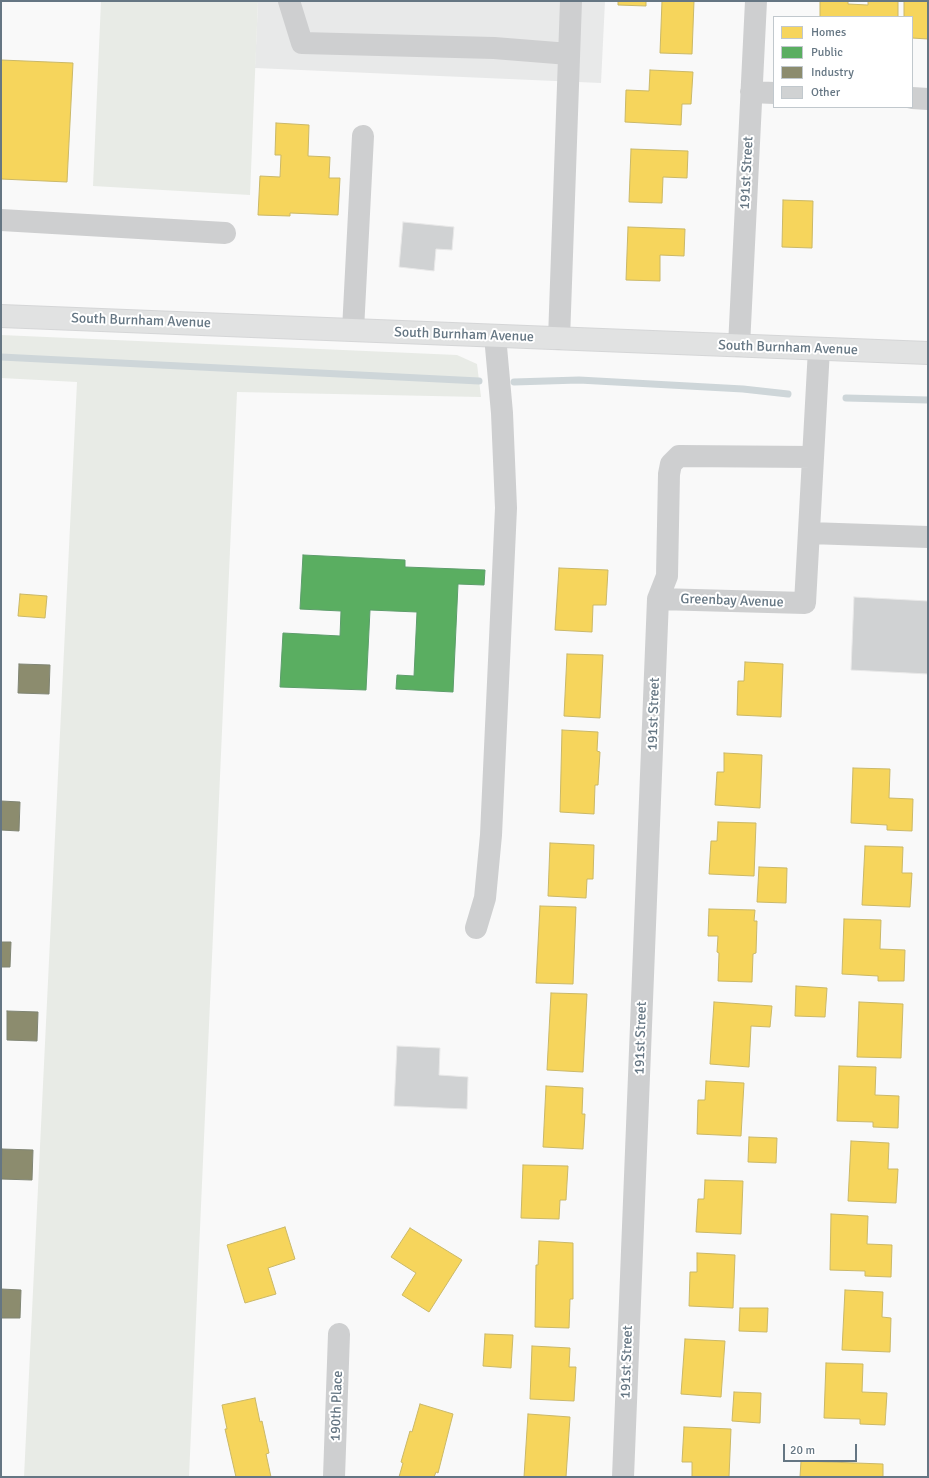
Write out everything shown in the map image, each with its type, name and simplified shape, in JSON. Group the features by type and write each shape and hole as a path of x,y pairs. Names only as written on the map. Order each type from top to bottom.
{"main road":[{"name":"South Burnham Avenue","path":"1,316 928,354"}],"street":[{"path":"289,1 302,43 494,48 569,54"},
{"path":"559,338 571,1"},
{"name":"191st Street","path":"739,346 756,1"},
{"path":"751,92 773,93"},
{"path":"913,98 928,99"},
{"path":"353,330 363,136"},
{"path":"1,220 225,234"},
{"path":"476,928 485,898 491,836 506,508 502,413 495,336"},
{"path":"819,349 809,533 928,537"},
{"name":"191st Street","path":"623,1477 658,599 667,576 669,474 671,464 679,456 813,456"},
{"name":"Greenbay Avenue","path":"658,599 805,603 809,533"},
{"name":"190th Place","path":"334,1477 340,1334"}],"shaded area":[{"path":"101,1 258,1 250,195 93,186"},
{"path":"258,1 605,1 601,83 255,68"},
{"path":"1,335 457,355 477,364 481,397 237,392 189,1477 24,1477 77,382 1,378"}],"building: Homes":[{"path":"618,1 646,1 646,6 618,5"},
{"path":"662,1 694,1 692,54 660,53"},
{"path":"820,1 848,1 848,4 868,5 868,1 898,1 898,16 820,16"},
{"path":"904,1 928,1 928,39 913,38 913,16 904,16"},
{"path":"1,60 73,63 67,182 1,179"},
{"path":"650,70 693,72 691,104 682,104 681,125 625,122 626,90 649,91"},
{"path":"276,123 309,125 308,156 330,157 329,178 340,178 338,215 290,213 290,216 258,215 260,176 280,177 281,155 275,155"},
{"path":"631,149 688,151 687,178 663,177 662,203 629,202"},
{"path":"783,200 813,201 812,248 782,247"},
{"path":"628,227 685,229 684,256 660,255 660,281 626,280"},
{"path":"559,568 608,570 606,605 593,605 592,632 555,630"},
{"path":"20,594 47,596 45,618 18,616"},
{"path":"567,654 603,655 600,718 564,716"},
{"path":"745,662 783,664 781,717 737,715 738,681 744,681"},
{"path":"562,730 598,732 597,751 600,752 598,785 595,785 594,814 560,812"},
{"path":"724,753 762,755 760,808 715,805 717,772 724,772"},
{"path":"853,768 890,769 889,798 913,799 912,831 887,830 887,825 851,823"},
{"path":"718,822 756,823 754,876 709,874 711,841 717,841"},
{"path":"550,843 594,845 593,879 587,879 586,898 548,896"},
{"path":"865,846 903,847 902,873 912,873 910,907 862,905"},
{"path":"759,867 787,868 786,903 757,902"},
{"path":"540,906 576,907 573,984 536,983"},
{"path":"709,909 755,910 754,921 757,921 756,953 753,954 752,982 718,981 718,936 708,936"},
{"path":"844,919 881,920 880,949 905,950 904,981 878,981 878,976 842,974"},
{"path":"796,986 827,988 825,1017 795,1016"},
{"path":"551,993 587,994 583,1072 547,1070"},
{"path":"714,1002 772,1006 770,1027 751,1026 749,1067 710,1064"},
{"path":"859,1002 903,1004 901,1058 857,1057"},
{"path":"839,1066 876,1067 875,1095 899,1096 898,1128 873,1127 873,1122 837,1121"},
{"path":"706,1081 744,1083 741,1136 697,1134 698,1100 705,1100"},
{"path":"546,1086 583,1088 582,1114 585,1114 583,1149 543,1147"},
{"path":"749,1137 777,1138 776,1163 748,1162"},
{"path":"851,1141 889,1143 888,1169 898,1169 896,1203 848,1201"},
{"path":"523,1165 568,1166 566,1200 560,1200 559,1219 521,1218"},
{"path":"705,1180 743,1181 741,1234 696,1232 698,1199 704,1199"},
{"path":"831,1214 868,1216 867,1244 892,1245 891,1277 865,1276 865,1271 830,1270"},
{"path":"285,1227 295,1259 268,1268 276,1294 245,1303 227,1245"},
{"path":"410,1228 462,1260 429,1312 402,1295 416,1273 391,1257"},
{"path":"539,1241 573,1243 573,1299 570,1299 569,1328 535,1327 536,1265 538,1265"},
{"path":"697,1253 735,1255 733,1308 689,1306 690,1272 697,1272"},
{"path":"845,1290 883,1292 882,1317 891,1318 890,1352 842,1350"},
{"path":"740,1308 768,1308 767,1332 739,1331"},
{"path":"485,1334 513,1335 511,1368 483,1366"},
{"path":"685,1339 725,1341 721,1397 681,1394"},
{"path":"532,1346 570,1348 569,1367 576,1367 574,1401 530,1399"},
{"path":"826,1363 863,1364 862,1392 887,1393 885,1425 860,1424 860,1419 824,1418"},
{"path":"734,1392 761,1393 760,1423 732,1421"},
{"path":"255,1398 269,1453 266,1454 271,1477 236,1477 225,1429 227,1429 222,1405"},
{"path":"420,1404 453,1414 438,1473 436,1472 434,1477 399,1477 403,1463 401,1462"},
{"path":"528,1414 570,1417 566,1477 524,1477"},
{"path":"684,1427 731,1429 729,1477 692,1477 692,1462 682,1462"},
{"path":"801,1461 883,1464 883,1477 800,1477"}],"building: Public":[{"path":"303,555 405,560 405,567 485,570 484,585 458,584 453,692 396,689 397,675 414,676 417,612 370,610 366,690 280,687 283,633 340,636 341,611 300,609"}],"building: Industry":[{"path":"19,664 50,665 49,694 18,693"},
{"path":"1,801 20,802 19,831 1,830"},
{"path":"1,942 11,942 10,967 1,967"},
{"path":"7,1011 38,1012 37,1041 7,1040"},
{"path":"2,1149 33,1150 32,1180 1,1179"},
{"path":"1,1289 21,1290 20,1318 1,1318"}],"building: Other":[{"path":"403,222 454,227 452,250 436,249 434,271 399,267"},
{"path":"854,597 928,601 928,674 851,670"},
{"path":"397,1046 440,1048 439,1075 468,1077 467,1109 394,1106"}],"waterway":[{"path":"1,357 479,381"},
{"path":"514,382 579,380 743,389 788,394"},
{"path":"846,398 928,400"}]}
